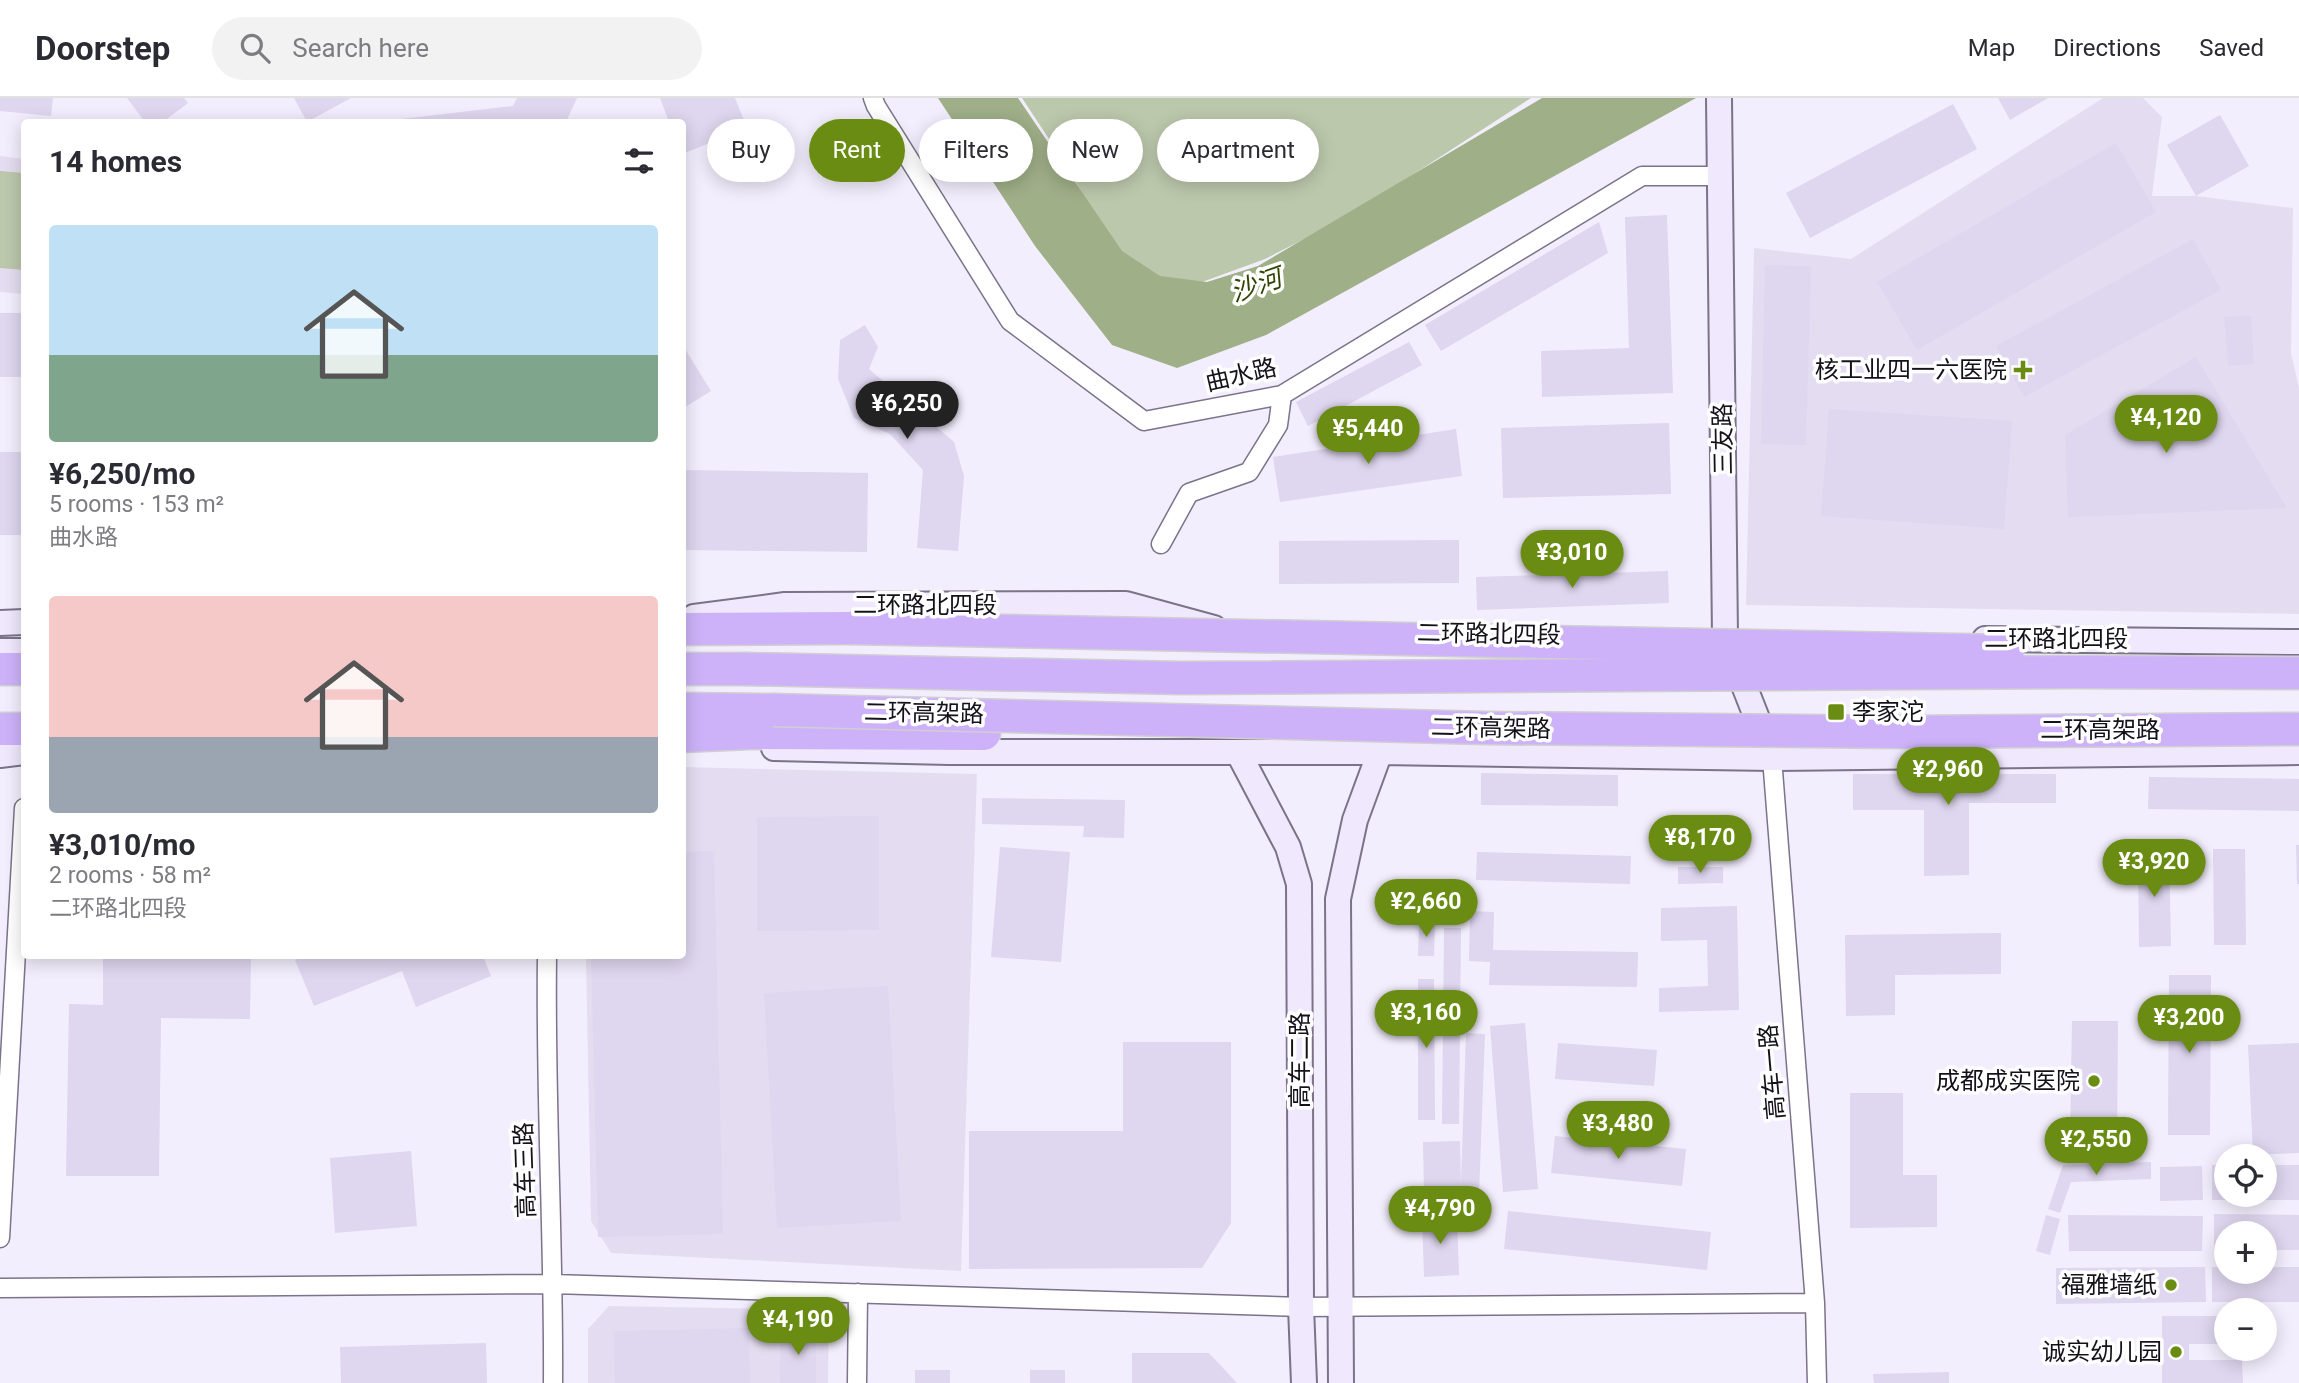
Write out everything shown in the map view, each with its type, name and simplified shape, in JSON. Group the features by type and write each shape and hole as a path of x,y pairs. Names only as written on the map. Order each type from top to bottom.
{"highway":[{"path":"686,629 850,628 2007,651 2076,672"},
{"path":"0,669 21,669"},
{"name":"二环高架路","path":"686,669 1181,678 2299,673"},
{"path":"0,707 21,707"},
{"name":"二环高架路","path":"686,709 1486,728 1903,732 2299,729"},
{"path":"0,729 21,729"},
{"path":"686,736 749,733 984,734 1844,743 1903,732"}],"main road":[{"name":"三友路","path":"1719,105 1725,636 1772,758"},
{"name":"二环路北四段","path":"686,618 785,605 1126,604 1229,631 2299,642"},
{"path":"0,622 21,622"},
{"path":"0,651 21,651"},
{"path":"0,741 21,741"},
{"path":"686,742 751,748 949,752 1380,752 1772,758 2299,752"},
{"path":"0,755 21,752"},
{"name":"高车二路","path":"1238,752 1289,847 1299,884 1301,1307 1304,1383"},
{"name":"高车二路","path":"1341,1383 1338,899 1355,820 1380,752"}],"street":[{"name":"曲水路","path":"873,98 1010,321 1144,421 1282,395 1642,176 1720,176"},
{"path":"1161,544 1189,494 1249,472 1278,425 1282,395"},
{"name":"高车一路","path":"1772,758 1815,1303 1817,1383"},
{"path":"0,1238 21,862"},
{"name":"高车三路","path":"547,959 546,1046 553,1284 552,1383"},
{"path":"0,1289 553,1284 1301,1307 1815,1303"},
{"path":"857,1383 858,1293"}],"shaded area":[{"path":"1022,98 1531,98 1349,216 1265,259 1183,289 1121,265 1076,182 1143,182 1143,119 1047,119 1047,136"},
{"name":"核工业四一六医院","path":"2103,98 2143,98 2162,117 2152,196 2196,196 2293,208 2291,353 2299,388 2299,614 1746,605 1754,248 1851,259"},
{"path":"0,156 21,159 21,294 0,292"},
{"path":"0,171 21,173 21,270 0,268"},
{"path":"686,767 977,774 961,1271 611,1253 591,1221 586,959 686,959"},
{"path":"609,1306 829,1310 828,1383 588,1383 588,1329"}],"water":[{"path":"938,98 1018,98 1032,119 952,119"},
{"name":"沙河","path":"1542,98 1696,98 1266,335 1177,368 1112,345 1035,246 993,182 1033,182 1033,120 1047,141 1047,182 1075,182 1122,251 1160,276 1207,282 1258,266"}],"building":[{"path":"0,98 53,98 51,116 0,111"},
{"path":"127,98 184,98 188,103 167,119 143,119"},
{"path":"294,98 351,98 312,119 305,119"},
{"path":"517,98 577,98 567,119 401,119 513,106"},
{"path":"660,98 735,98 743,119 707,119 707,144 686,152 686,119 668,119"},
{"path":"1998,98 2048,98 2010,120"},
{"path":"1953,104 1977,149 1810,238 1786,193"},
{"path":"2220,115 2249,166 2196,196 2167,145"},
{"path":"2116,143 2156,212 1917,350 1877,282"},
{"path":"1667,215 1673,393 1542,397 1541,351 1629,348 1625,217"},
{"path":"1599,222 1608,253 1441,351 1425,325"},
{"path":"2193,239 2221,290 2024,397 1996,346"},
{"path":"1765,265 1811,266 1806,445 1761,444"},
{"path":"0,313 21,313 21,377 0,377"},
{"path":"2251,316 2254,364 2228,366 2224,317"},
{"path":"865,325 878,347 869,369 954,442 964,476 958,551 917,548 923,470 890,434 854,418 838,379 840,340"},
{"path":"1409,342 1422,365 1308,426 1296,402"},
{"path":"686,350 711,391 686,407"},
{"path":"2196,357 2287,508 2068,517 2065,435"},
{"path":"1829,409 2012,421 2004,529 1821,516"},
{"path":"1669,423 1671,494 1503,498 1501,428"},
{"path":"1456,429 1462,476 1280,502 1273,457"},
{"path":"0,452 21,452 21,535 0,535"},
{"path":"686,470 868,473 867,552 686,550"},
{"path":"1459,540 1459,583 1279,584 1279,541"},
{"path":"1668,571 1669,603 1477,610 1476,577"},
{"path":"1481,773 1618,775 1618,806 1481,805"},
{"path":"1853,774 2056,774 2056,803 1969,803 1969,875 1924,876 1924,810 1853,810"},
{"path":"2149,777 2299,779 2299,811 2148,809"},
{"path":"982,798 1125,800 1124,838 1083,837 1084,826 982,824"},
{"path":"879,816 879,930 757,931 757,817"},
{"path":"2296,845 2299,845 2299,884 2297,884"},
{"path":"1000,847 1070,852 1061,962 991,957"},
{"path":"2213,849 2245,849 2246,945 2214,945"},
{"path":"2169,850 2171,946 2139,947 2138,851"},
{"path":"714,851 723,1234 598,1237 591,959 686,959 686,852"},
{"path":"1477,852 1631,856 1630,884 1476,880"},
{"path":"1678,867 1723,867 1723,883 1678,884"},
{"path":"1737,906 1739,1010 1659,1012 1659,988 1708,986 1707,940 1661,941 1661,908"},
{"path":"1470,911 1494,912 1493,950 1638,952 1637,987 1489,985 1490,962 1469,961"},
{"path":"1419,922 1435,922 1434,956 1418,956"},
{"path":"1444,928 1461,928 1459,1124 1442,1124"},
{"path":"2001,933 2001,974 1895,975 1895,1015 1846,1016 1845,935"},
{"path":"103,959 251,959 250,1019 161,1018 159,1176 66,1176 69,1004 103,1005"},
{"path":"484,959 491,976 416,1007 402,971 314,1006 295,960"},
{"path":"2169,975 2211,975 2210,1135 2168,1135"},
{"path":"1418,979 1434,979 1435,1120 1418,1120"},
{"path":"888,986 901,1221 777,1228 764,993"},
{"name":"成都成实医院","path":"2072,1021 2118,1021 2117,1142 2070,1142"},
{"path":"1525,1023 1538,1189 1503,1192 1490,1026"},
{"path":"1466,1033 1485,1034 1479,1194 1424,1195 1423,1142 1460,1141 1461,1183"},
{"path":"1123,1042 1231,1042 1231,1223 1202,1268 969,1269 969,1131 1123,1131"},
{"path":"1558,1043 1657,1050 1654,1086 1555,1079"},
{"path":"2299,1043 2299,1153 2277,1154 2277,1144 2252,1144 2248,1045"},
{"path":"1850,1093 1903,1093 1903,1175 1937,1175 1937,1227 1850,1228"},
{"path":"1555,1136 1686,1149 1682,1186 1551,1173"},
{"path":"411,1151 417,1226 335,1233 330,1158"},
{"path":"2151,1162 2151,1179 2071,1182 2060,1213 2048,1209 2063,1165"},
{"path":"2212,1165 2214,1165 2214,1200"},
{"path":"2277,1165 2299,1165 2299,1200 2277,1200"},
{"path":"2202,1166 2203,1200 2160,1201 2160,1167"},
{"path":"1508,1211 1711,1232 1707,1270 1504,1249"},
{"path":"2214,1214 2299,1215 2299,1250 2277,1250 2277,1221 2214,1221"},
{"path":"2046,1215 2060,1219 2050,1255 2036,1251"},
{"path":"2068,1215 2203,1216 2202,1251 2069,1251"},
{"path":"1457,1216 1459,1275 1424,1277 1422,1218"},
{"path":"2205,1267 2206,1302 2056,1304 2056,1268"},
{"path":"2212,1267 2214,1284 2277,1284 2277,1267 2299,1267 2299,1302 2277,1302 2277,1298 2214,1298 2212,1302"},
{"name":"诚实幼儿园","path":"2162,1316 2214,1316 2214,1344 2189,1344 2189,1360 2242,1361 2243,1383 2162,1383"},
{"path":"749,1328 750,1383 615,1383 614,1331"},
{"path":"781,1330 816,1330 816,1383 780,1383"},
{"path":"486,1343 487,1383 341,1383 340,1347"},
{"path":"1132,1353 1209,1353 1237,1383 1132,1383"},
{"path":"915,1370 950,1370 950,1383 915,1383"},
{"path":"1030,1370 1065,1370 1065,1383 1030,1383"},
{"path":"1949,1372 1949,1383 1874,1383 1873,1374"}],"place":[{"name":"核工业四一六医院","path":"2023,370"},
{"name":"李家沱","path":"1836,712"},
{"name":"成都成实医院","path":"2094,1081"},
{"name":"福雅墙纸","path":"2171,1285"},
{"name":"诚实幼儿园","path":"2176,1352"}]}
